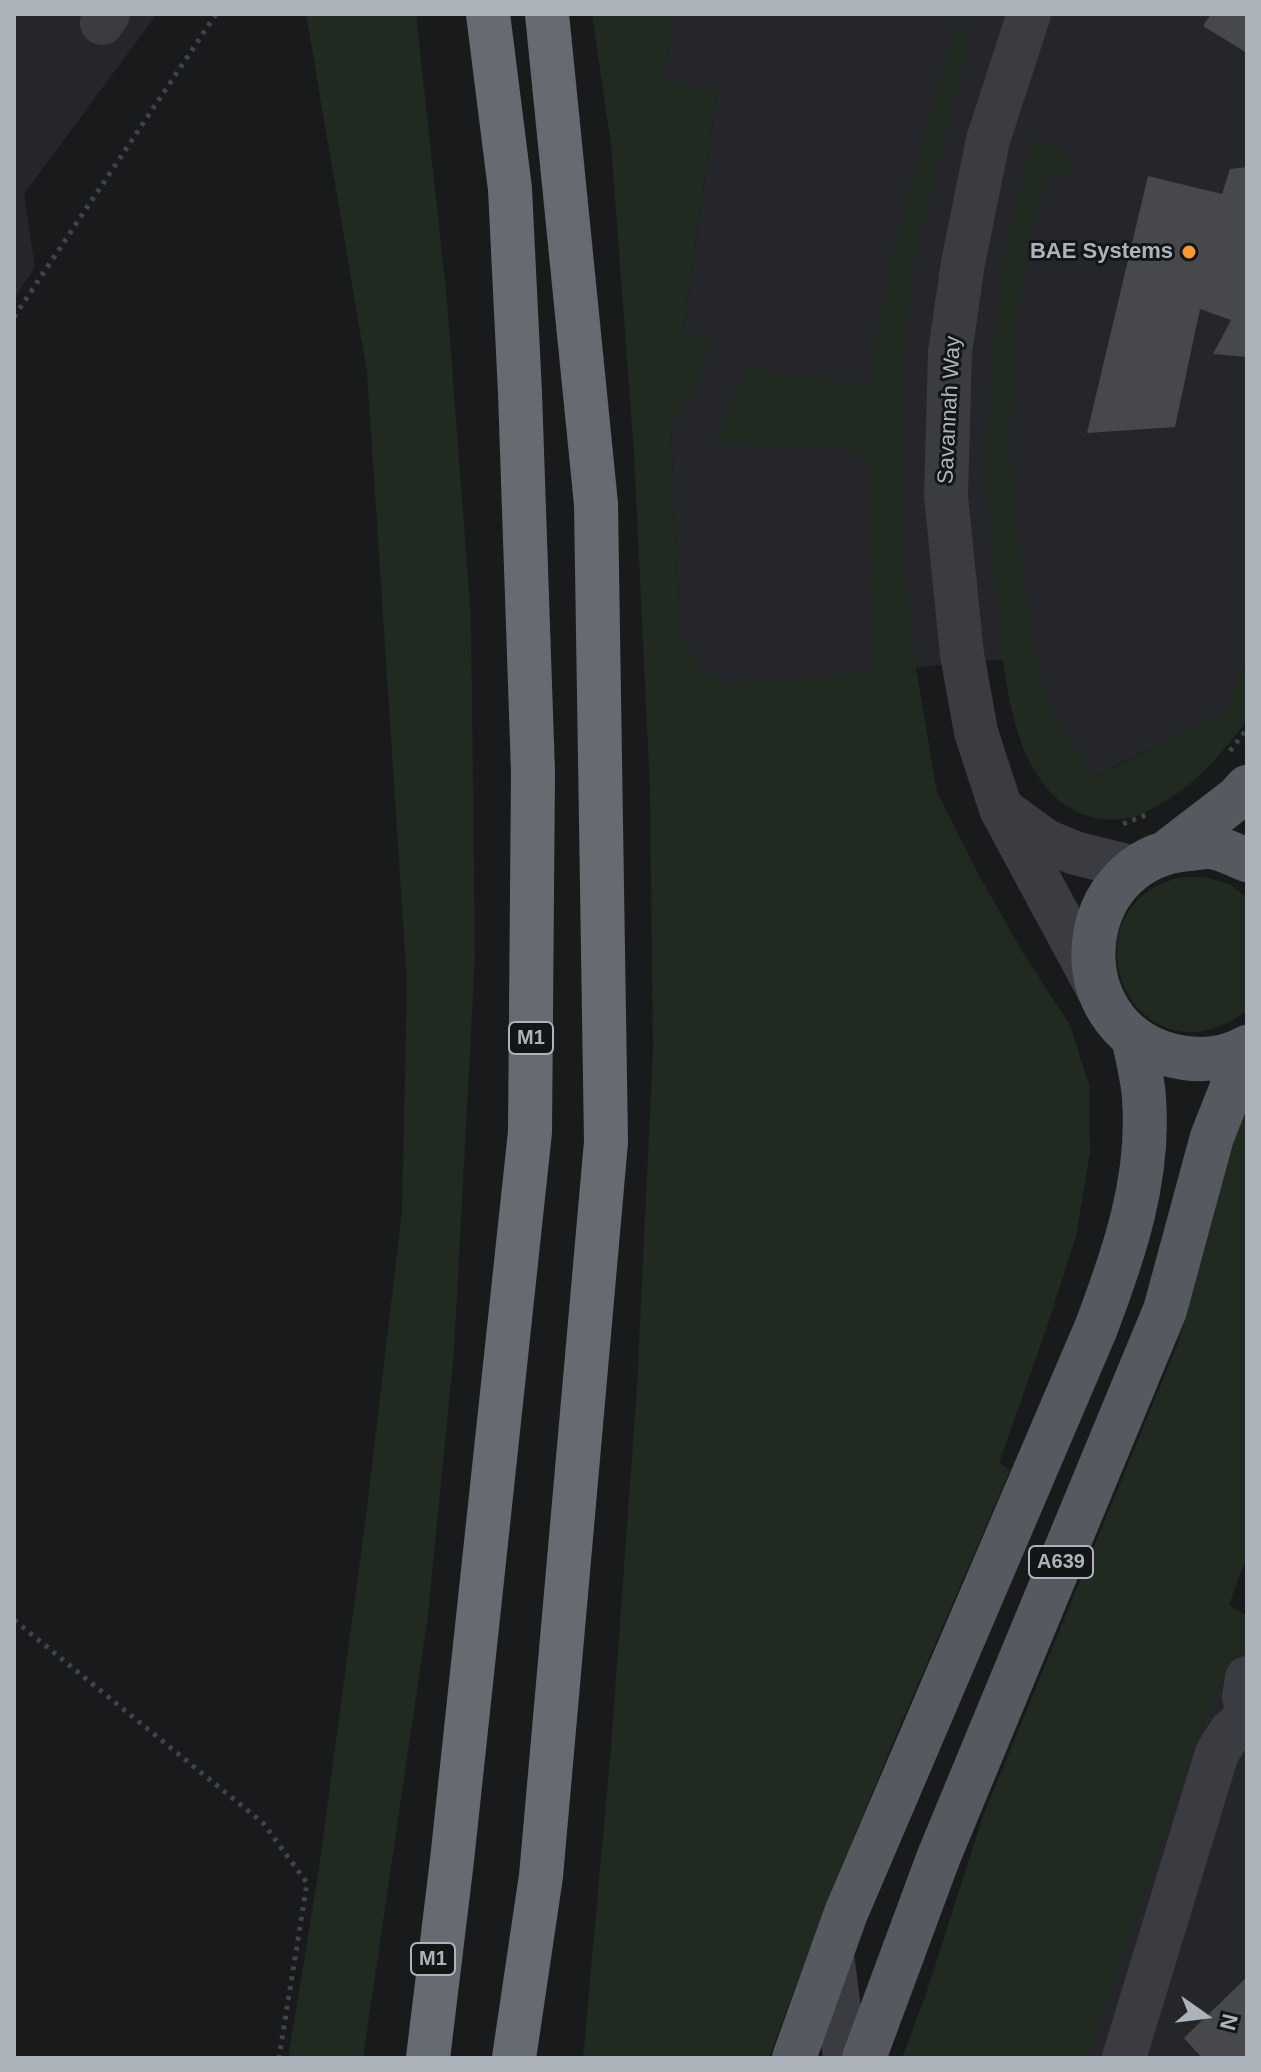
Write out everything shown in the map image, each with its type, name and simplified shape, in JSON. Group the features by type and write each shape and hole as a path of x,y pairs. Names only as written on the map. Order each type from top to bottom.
{"highway":[{"name":"M1","path":"428,2058 530,1132 533,772 521,409 510,189 488,14"},
{"path":"529,2058 541,1876 606,1142 596,504 547,14"},
{"name":"M1","path":"413,2058 452,1860"},
{"path":"514,2058 541,1876"}],"main road":[{"path":"1236,772 1237,798 1152,844 1109,894 1094,928 1092,959 1098,989 1112,1016 1133,1037 1157,1051 1184,1059 1211,1059 1247,1047"},
{"path":"1152,844 1212,847 1247,860"},
{"name":"A639","path":"794,2058 846,1913 1096,1328 1118,1268 1133,1216 1143,1163 1144,1098 1133,1037"},
{"name":"A639","path":"864,2058 939,1856 1165,1310 1212,1137 1231,1089 1247,1063"}],"street":[{"name":"Savannah Way","path":"1029,14 988,140 963,263 950,367 946,496 962,654 976,732 1001,809 1098,989"},
{"path":"1001,809 1046,841 1075,853 1152,844"},
{"path":"1247,1678 1244,1698 1247,1705"},
{"path":"1124,2058 1217,1753 1231,1731 1247,1718"},
{"path":"832,1954 845,2058"}],"path":[{"path":"14,317 216,14"},
{"path":"1236,772 1247,729"},
{"path":"1116,827 1152,844"},
{"path":"14,1620 263,1823 307,1883 279,2058"}],"shaded area":[{"path":"14,14 157,14 24,194 35,267 14,299"},
{"path":"306,14 416,14 447,300 471,619 475,957 454,1351 428,1615 363,2058 288,2058 318,1876 366,1516 402,1211 407,982 367,372"},
{"path":"592,14 647,14 673,21 663,79 717,92 683,332 708,335 705,366 671,427 679,633 700,667 726,686 871,671 868,456 841,447 714,444 748,368 868,385 891,259 954,28 971,33 913,262 900,392 900,534 916,667 937,792 1025,956 1070,1025 1089,1085 1090,1152 1076,1236 999,1463 1010,1470 825,1907 769,2058 583,2058 611,1748 637,1386 653,1051 650,789 634,453 611,145"},
{"path":"647,14 1247,14 1247,660 1225,712 1096,776 1055,723 1035,656 726,686 700,667 679,633 671,427 705,366 683,333 717,93 663,79 673,21"},
{"path":"1030,143 1047,144 1059,150 1070,168 1070,177 1047,172 1028,245 1016,326 1009,442 1017,538 1035,656 1055,723 1097,776 1225,712 1247,660 1247,721 1218,756 1199,776 1159,805 1132,817 1110,820 1073,810 1045,786 1025,752 1006,682 991,536 988,437 1000,289"},
{"path":"1205,877 1231,885 1247,898 1247,1011 1207,1030 1172,1030 1144,1014 1125,989 1117,958 1121,926 1140,898 1174,879"},
{"path":"1247,1101 1247,1556 1229,1605 1247,1616 1247,1643 1208,1709 1087,2058 902,2058 925,1997 983,1816 1178,1343 1233,1135"},
{"path":"1247,1643 1247,2058 1087,2058 1208,1709"}],"building":[{"path":"1211,14 1247,14 1247,53 1203,26"},
{"name":"BAE Systems","path":"1247,167 1247,357 1213,354 1231,320 1200,309 1175,427 1087,433 1148,176 1222,194 1230,169"},
{"path":"1247,1977 1247,2058 1202,2058 1184,2038"}],"place":[{"name":"BAE Systems","path":"1189,252"}]}
